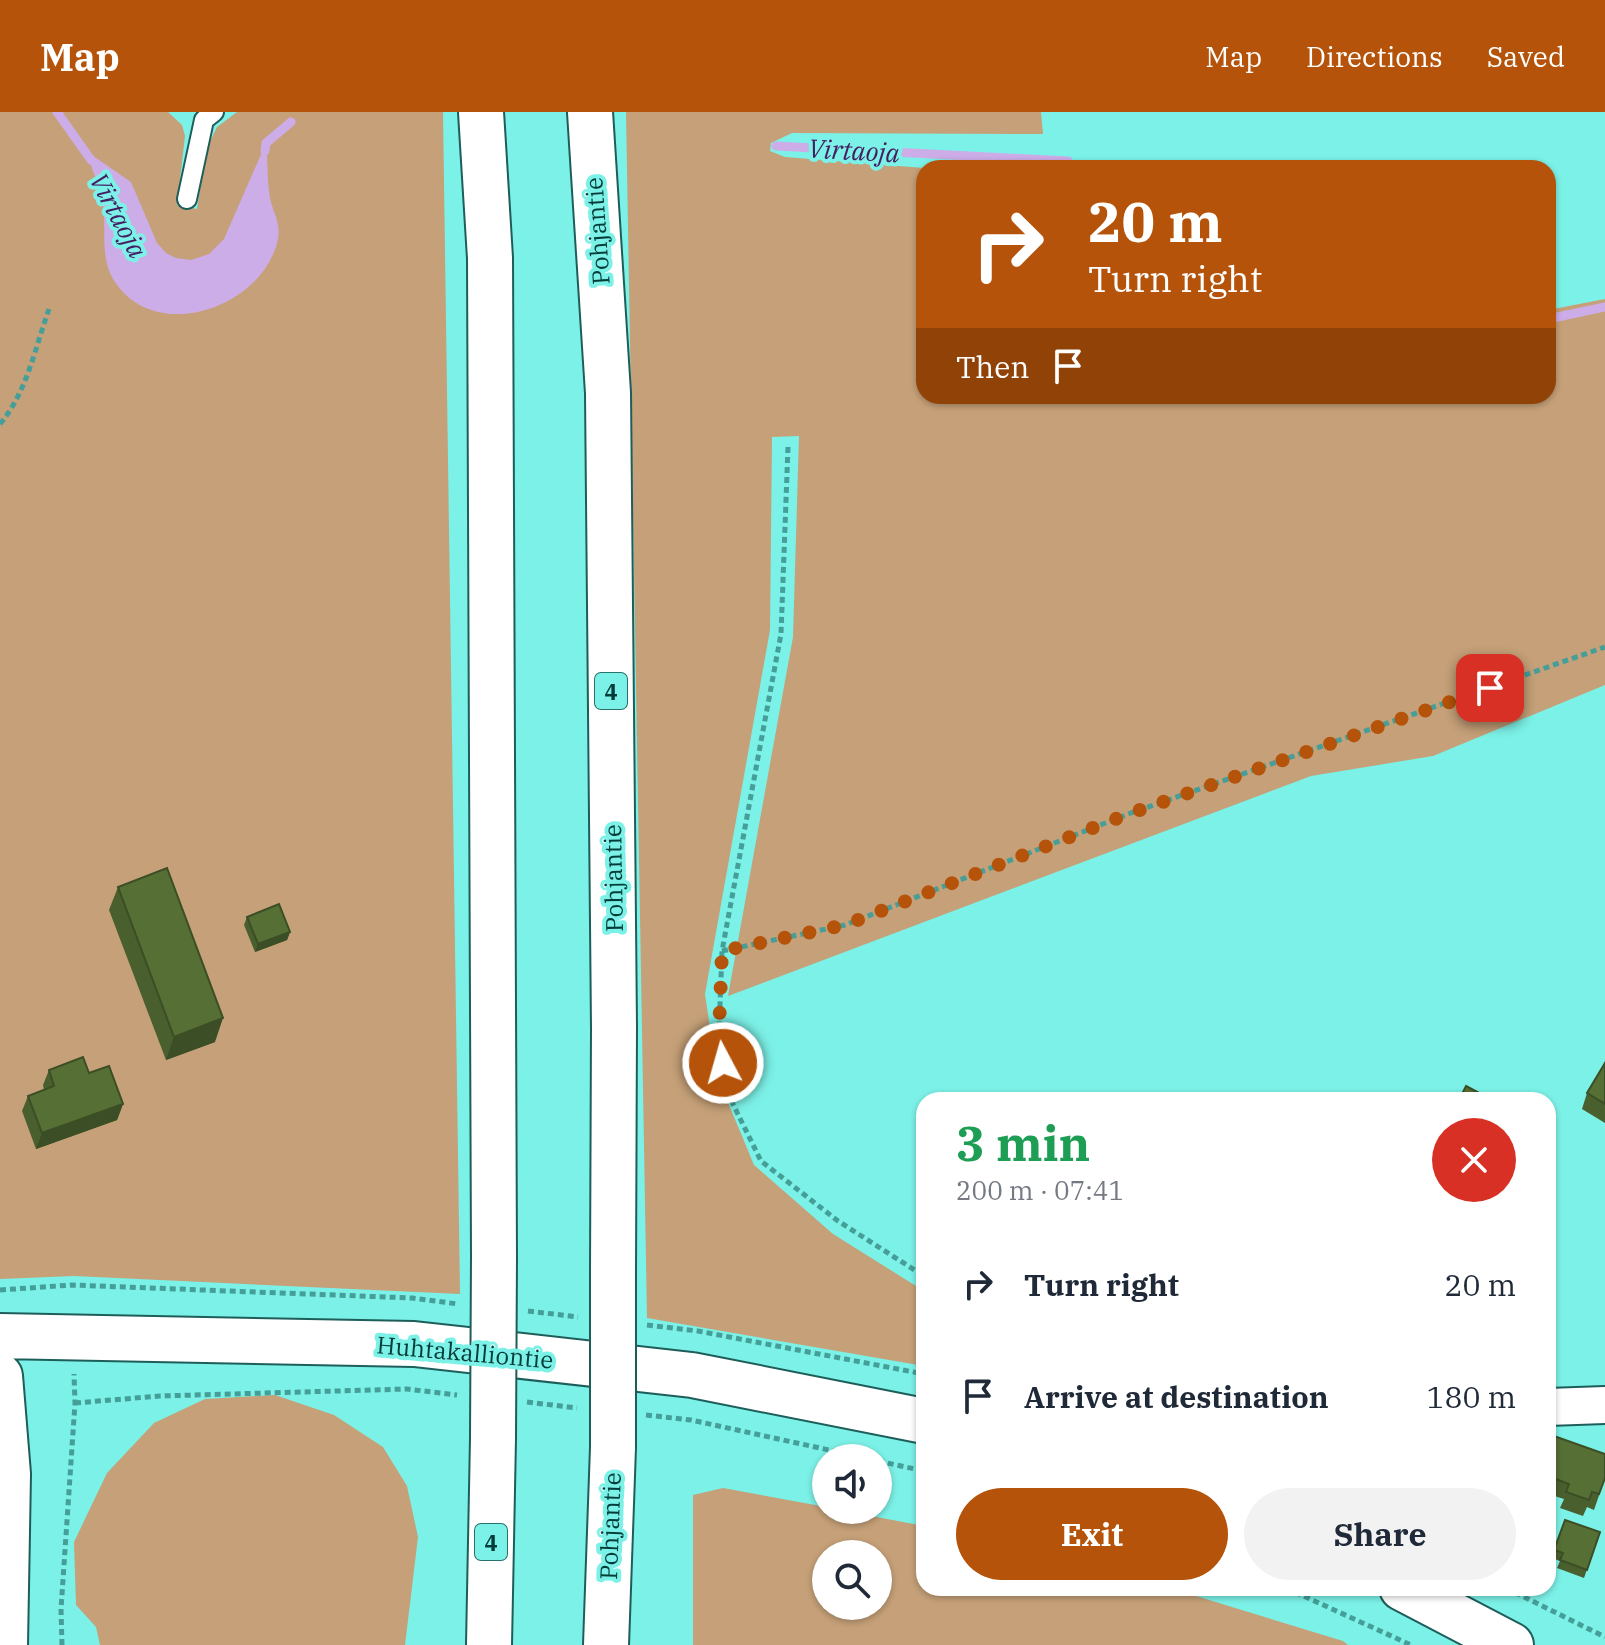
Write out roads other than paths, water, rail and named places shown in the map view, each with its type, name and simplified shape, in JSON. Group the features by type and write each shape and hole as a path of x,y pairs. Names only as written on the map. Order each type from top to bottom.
{"main road":[{"name":"4","path":"481,112 490,258 494,1257 489,1645"},
{"name":"Pohjantie","path":"590,112 608,393 614,1028 613,1447 606,1645"},
{"name":"Huhtakalliontie","path":"0,1336 414,1344 692,1375 916,1419"},
{"path":"0,1376 8,1474 5,1645"},
{"path":"1417,1596 1511,1645"}],"street":[{"path":"1556,1407 1605,1405"}],"lane":[{"path":"187,199 203,115"}],"water":[{"path":"266,143 270,198 279,233 269,263 253,283 231,299 207,310 181,314 156,311 133,301 110,272 105,252 102,198 86,151 131,182 157,243 166,253 191,260 209,254 224,239"}],"waterway":[{"name":"Virtaoja","path":"57,112 91,160"},
{"name":"Virtaoja","path":"265,151 266,143 291,122"},
{"name":"Virtaoja","path":"776,146 1049,160"},
{"name":"Virtaoja","path":"1556,317 1605,307"}]}
